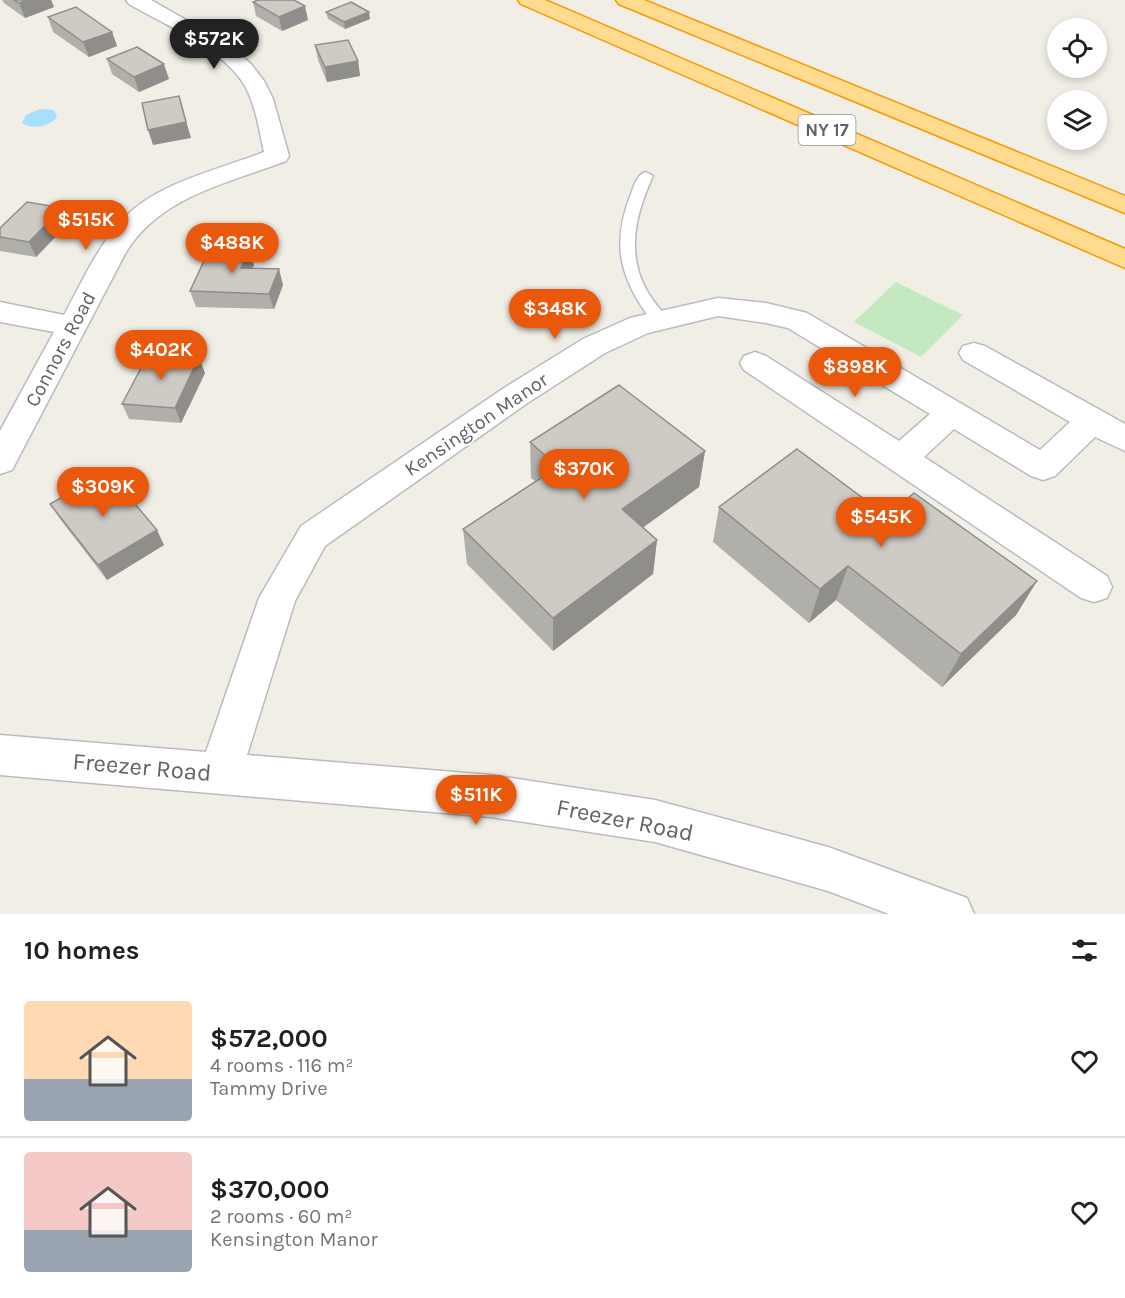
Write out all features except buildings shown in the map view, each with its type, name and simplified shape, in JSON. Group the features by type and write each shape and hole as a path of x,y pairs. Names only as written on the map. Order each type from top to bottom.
{"highway":[{"name":"NY 17","path":"528,0 1125,259"},
{"name":"NY 17","path":"626,0 1125,205"}],"street":[{"name":"Connors Road","path":"0,460 111,254 134,223 150,209 187,191 278,156 262,102 254,83 244,70 209,43 136,0"},
{"name":"Kensington Manor","path":"220,774 277,598 313,536 515,396 594,346 640,325 718,307 766,313 797,320 1044,467 1092,421"},
{"path":"0,312 71,326"},
{"path":"974,353 1125,439"},
{"path":"755,363 1094,587"},
{"path":"901,458 953,412"},
{"name":"Freezer Road","path":"0,755 491,796 655,821 828,869 951,914"}],"lane":[{"path":"646,176 634,199 626,237 630,268 637,288 660,320"}],"green space":[{"path":"896,282 963,315 921,357 854,322"}],"water":[{"path":"40,109 54,110 57,117 40,126 22,123 26,115"}]}
